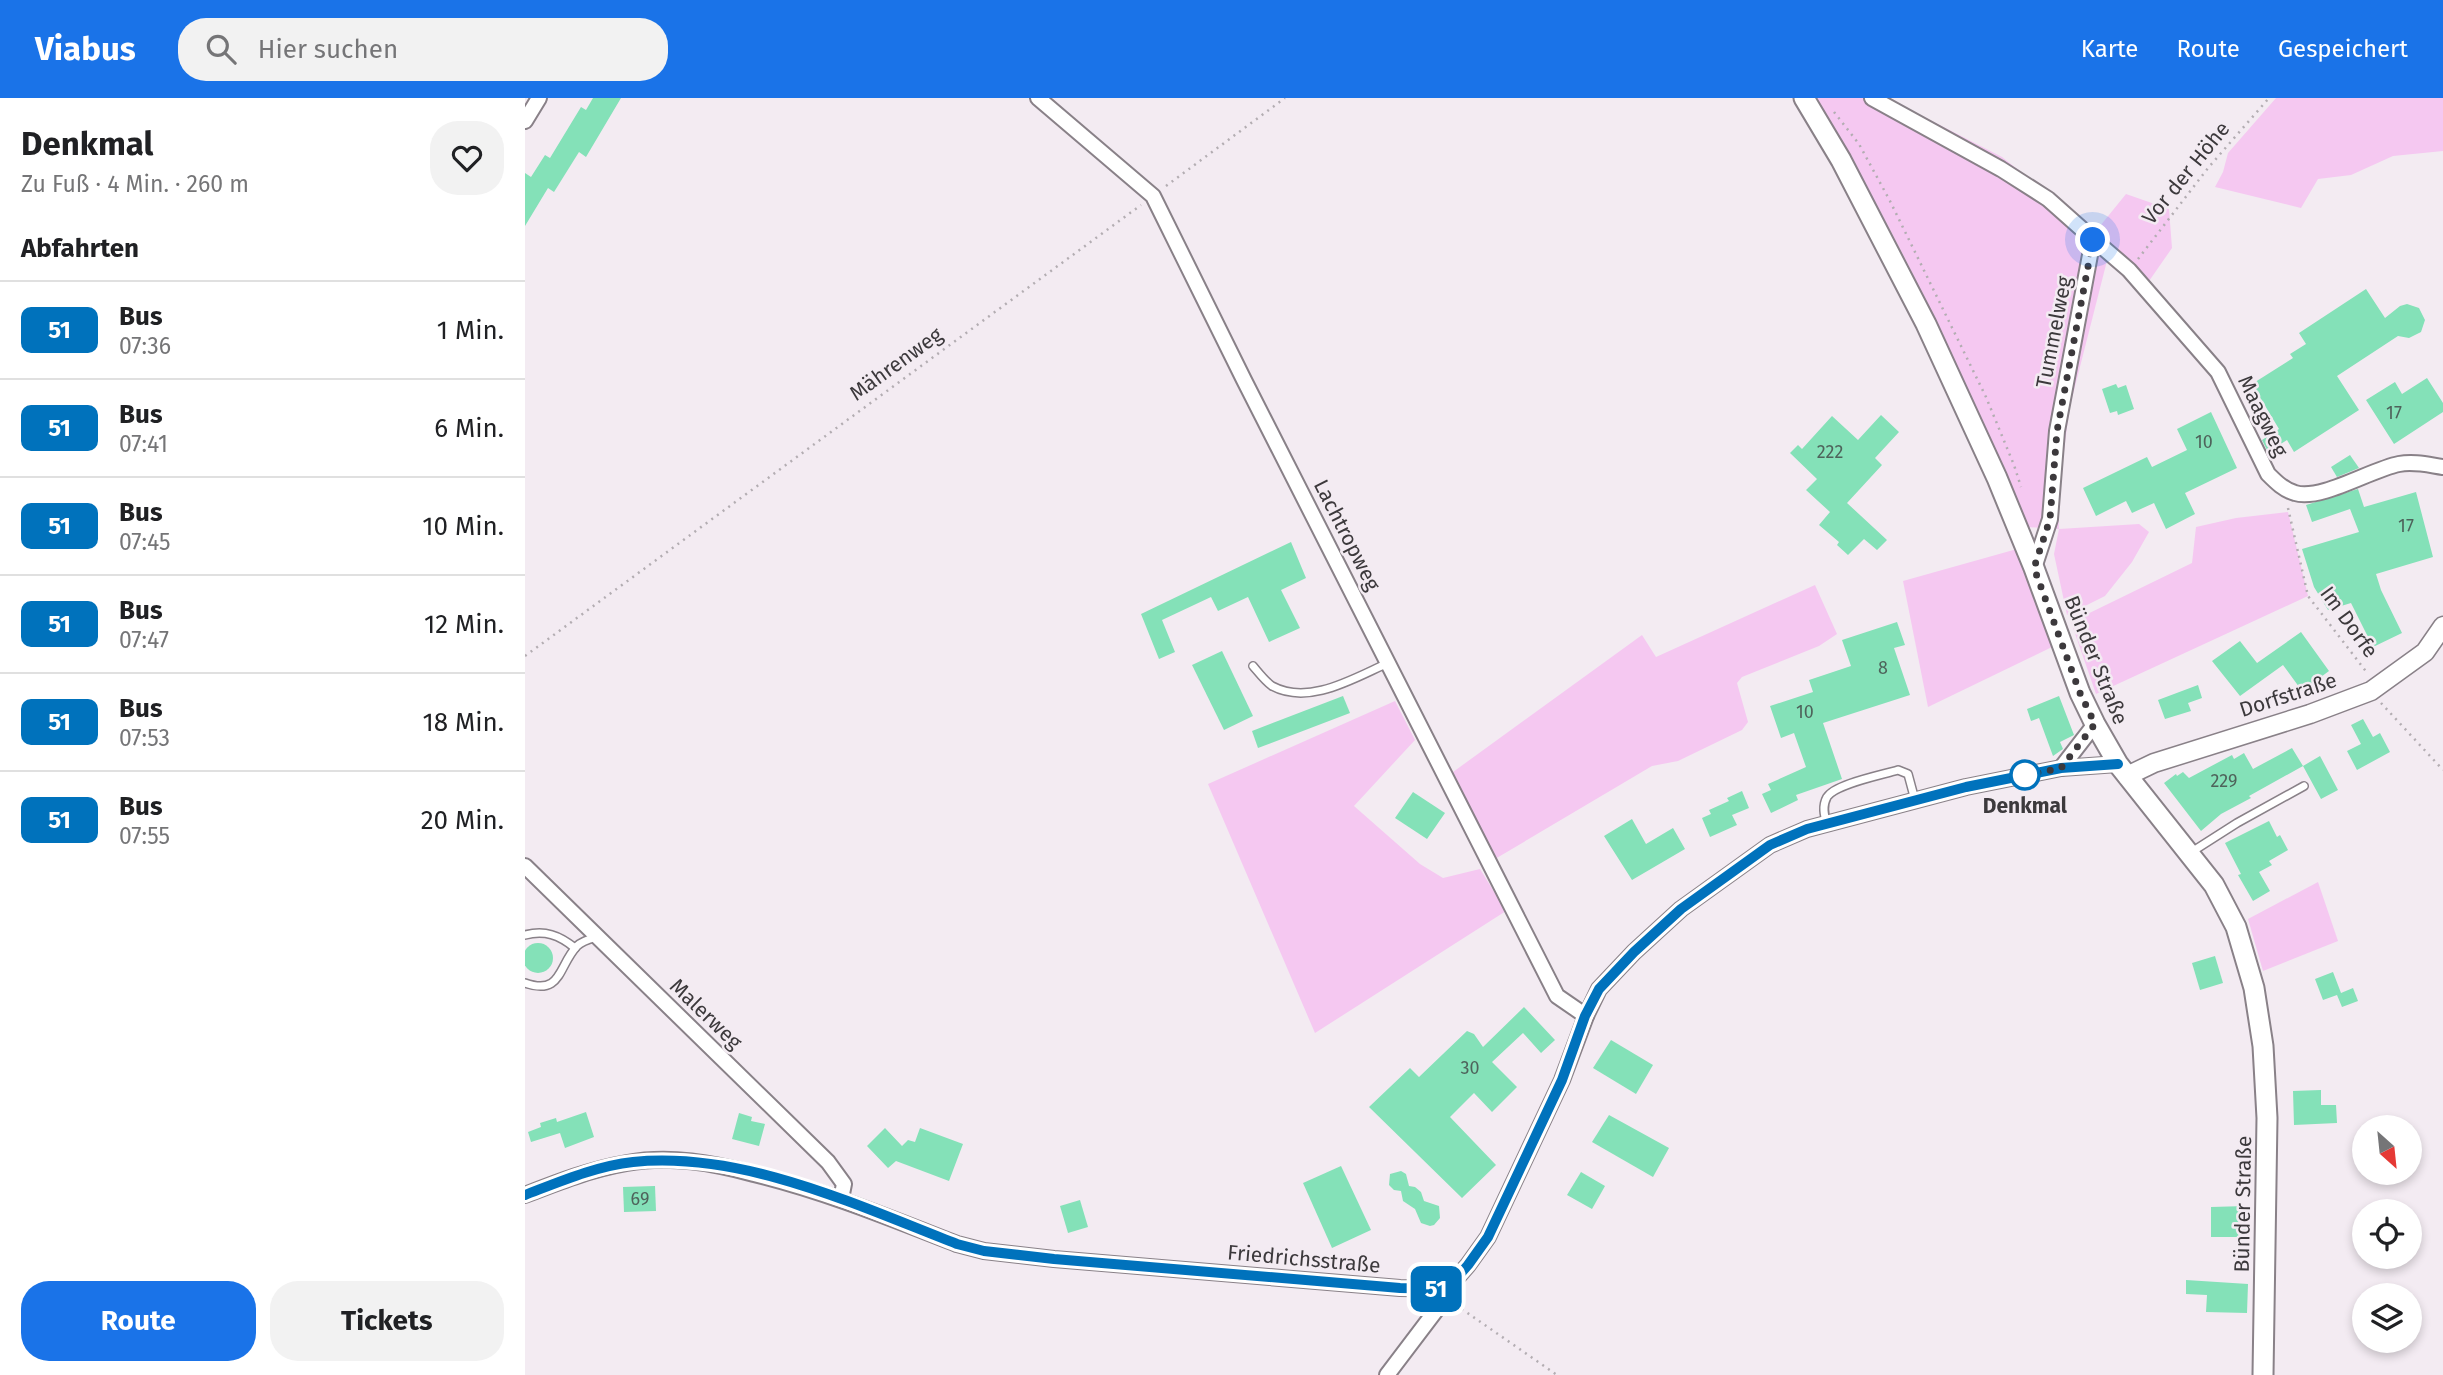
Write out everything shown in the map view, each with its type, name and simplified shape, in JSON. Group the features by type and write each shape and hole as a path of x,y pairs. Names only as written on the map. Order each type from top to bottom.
{"main road":[{"name":"Bünder Straße","path":"1804,98 1841,160 1926,324 1997,478 2034,568 2080,693 2095,724 2122,770 2214,885 2236,927 2254,988 2263,1046 2267,1118 2263,1375"}],"street":[{"path":"525,121 539,98"},
{"name":"Lachtropweg","path":"1038,98 1153,196 1557,996 1585,1016"},
{"path":"1872,98 2001,169 2048,199 2093,240"},
{"name":"Tummelweg","path":"2034,568 2050,519 2057,431 2093,240"},
{"name":"Maagweg","path":"2093,240 2129,270 2218,372 2268,474 2290,490"},
{"path":"2290,490 2297,494 2322,492 2400,464 2421,463 2443,467"},
{"name":"Dorfstraße","path":"2122,770 2154,763 2311,714 2374,689 2424,652 2443,626"},
{"path":"2061,768 2095,724"},
{"path":"1387,1375 1437,1309 1445,1292 1468,1265 1493,1226 1562,1080 1585,1016 1599,989 1681,909 1770,845 1807,829 1915,800 2061,768 2122,770"},
{"name":"Malerweg","path":"525,866 828,1162 844,1184 841,1199"},
{"name":"Friedrichsstraße","path":"525,1195 603,1168 629,1162 707,1162 799,1185 957,1244 984,1251 1445,1292"}],"lane":[{"path":"1252,666 1270,685 1290,693 1316,692 1389,663"},
{"path":"1827,824 1825,800 1833,790 1898,770 1908,774 1915,800"},
{"path":"2189,854 2237,823 2304,786"},
{"path":"525,935 540,931 552,934 575,948"},
{"path":"525,983 544,987 557,980 575,948 580,943 597,937"}],"path":[{"name":"Mährenweg","path":"525,656 1285,98"},
{"name":"Vor der Höhe","path":"2129,270 2208,168 2269,98"},
{"name":"Im Dorfe","path":"2290,490 2288,512 2308,596 2374,689 2443,770"},
{"path":"1445,1292 1510,1344 1557,1375"}],"shaded area":[{"path":"1815,98 1864,98 1891,112 1895,102 2002,157 2096,231 2126,194 2169,209 2172,248 2147,284 2126,257 2111,245 2069,410 2058,502 2059,529 2027,527 1908,265"},
{"path":"2276,98 2443,98 2443,151 2393,156 2351,175 2318,179 2301,208 2215,187 2223,172 2228,153"},
{"path":"2288,512 2308,596 2096,694 2071,622 2192,563 2196,527 2236,518"},
{"path":"2139,524 2149,532 2132,562 2105,596 2067,615 2054,554 2059,529"},
{"path":"2017,549 2052,647 1928,707 1903,581"},
{"path":"1815,585 1837,634 1819,646 1742,677 1737,683 1748,722 1742,730 1678,761 1652,766 1495,859 1453,772 1642,635 1656,657"},
{"path":"1395,701 1415,740 1354,806 1420,864 1443,878 1480,869 1506,911 1315,1033 1208,784"},
{"path":"2318,882 2338,941 2263,971 2248,919"}],"building":[{"path":"593,98 621,98 586,157 579,152 554,192 548,188 525,226 525,173 531,177 545,155 550,158 581,107 586,110"},
{"path":"2366,289 2385,318 2400,306 2407,304 2419,308 2425,320 2421,332 2409,338 2398,336 2337,376 2359,410 2294,452 2287,440 2268,452 2262,440 2279,429 2252,384 2293,358 2290,354 2306,344 2299,333"},
{"path":"2427,378 2443,403 2443,412 2394,444 2366,400 2395,382 2402,394"},
{"path":"2116,384 2118,388 2126,385 2134,409 2118,415 2117,411 2110,413 2102,389"},
{"path":"2211,412 2237,468 2185,493 2195,514 2166,529 2154,503 2132,513 2126,501 2096,516 2083,488 2147,457 2152,467 2187,450 2177,429"},
{"path":"1881,415 1899,432 1875,458 1882,465 1847,503 1887,540 1877,550 1864,539 1848,555 1837,545 1839,542 1819,525 1830,512 1806,490 1817,479 1790,453 1798,445 1802,449 1832,416 1858,440"},
{"path":"2350,455 2359,468 2337,477 2331,467"},
{"path":"2358,489 2364,507 2416,492 2433,557 2376,574 2402,633 2373,647 2351,603 2328,610 2314,587 2302,549 2359,532 2350,509 2312,522 2306,505"},
{"path":"1291,542 1306,578 1281,590 1300,628 1269,642 1248,597 1218,611 1211,597 1162,620 1175,652 1159,659 1141,614"},
{"path":"1897,622 1905,645 1894,648 1910,695 1823,723 1842,779 1796,795 1798,800 1771,813 1762,794 1771,790 1768,784 1806,767 1794,733 1781,738 1770,706 1813,692 1809,680 1851,666 1842,640"},
{"path":"2301,632 2329,671 2302,691 2283,665 2240,696 2212,661 2240,641 2257,663"},
{"path":"1222,651 1253,716 1224,730 1192,665"},
{"path":"2198,685 2202,698 2188,703 2191,711 2165,719 2158,700"},
{"path":"1343,696 1350,713 1258,748 1252,731"},
{"path":"2059,696 2074,735 2060,742 2063,749 2053,756 2039,718 2031,721 2027,709"},
{"path":"2363,719 2373,737 2380,733 2390,752 2357,770 2347,751 2361,744 2351,725"},
{"path":"2292,748 2303,766 2249,796 2251,798 2221,814 2201,831 2164,783 2176,774 2177,776 2183,772 2189,778 2232,755 2234,759 2244,753 2253,769"},
{"path":"2320,756 2338,790 2321,799 2303,766"},
{"path":"1742,791 1749,808 1732,815 1737,825 1710,837 1702,818 1711,814 1709,810 1729,801 1727,798"},
{"path":"1413,792 1445,813 1427,839 1395,818"},
{"path":"1632,819 1646,844 1673,828 1685,849 1632,880 1604,836"},
{"path":"2269,821 2288,850 2269,861 2272,865 2259,872 2270,891 2253,901 2238,875 2241,874 2225,843"},
{"path":"532,944 544,944 552,952 552,964 544,972 532,972 525,966 525,950"},
{"path":"2215,956 2223,983 2200,990 2192,963"},
{"path":"2333,972 2341,993 2353,988 2358,1001 2342,1007 2337,995 2323,1000 2315,979"},
{"path":"1524,1007 1555,1040 1541,1053 1523,1033 1492,1062 1517,1087 1492,1112 1474,1093 1450,1117 1496,1165 1462,1198 1369,1107 1410,1068 1419,1077 1467,1031 1474,1034 1483,1047"},
{"path":"1611,1040 1653,1065 1636,1094 1593,1068"},
{"path":"2321,1090 2321,1105 2336,1105 2337,1123 2294,1125 2293,1091"},
{"path":"586,1112 594,1137 565,1148 560,1133 531,1142 528,1132 541,1127 540,1123 556,1118 557,1122"},
{"path":"739,1113 752,1117 751,1121 765,1124 759,1146 732,1139"},
{"path":"1609,1115 1669,1148 1653,1177 1592,1142"},
{"path":"885,1128 902,1146 908,1140 915,1142 920,1128 963,1144 949,1181 896,1161 888,1168 867,1146"},
{"path":"1341,1166 1371,1230 1332,1248 1303,1183"},
{"path":"1401,1171 1406,1174 1409,1186 1421,1192 1424,1201 1439,1206 1440,1218 1434,1225 1421,1223 1415,1209 1403,1201 1401,1191 1394,1190 1389,1185 1390,1174"},
{"path":"1581,1172 1605,1186 1592,1209 1567,1195"},
{"path":"655,1186 656,1211 624,1212 623,1187"},
{"path":"1080,1200 1088,1227 1068,1233 1060,1206"},
{"path":"2246,1206 2247,1237 2211,1237 2211,1207"},
{"path":"2186,1280 2248,1284 2247,1313 2206,1312 2207,1295 2186,1294"}],"bus line":[{"name":"51","path":"525,1195 590,1171 629,1162 707,1162 799,1185 957,1244 984,1251 1400,1288 1447,1289 1488,1237 1562,1080 1585,1016 1599,989 1681,909 1770,845 1807,829 1966,787 2061,768 2118,764"}],"place":[{"name":"Denkmal","path":"2025,775"}],"route":[{"path":"2025,775 2013,778 2061,768 2095,724 2080,693 2034,568 2050,519 2057,431 2093,240"}]}
